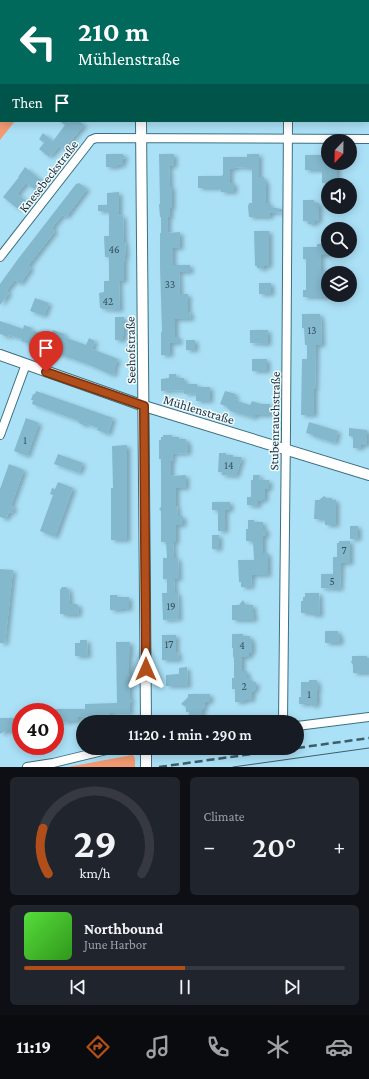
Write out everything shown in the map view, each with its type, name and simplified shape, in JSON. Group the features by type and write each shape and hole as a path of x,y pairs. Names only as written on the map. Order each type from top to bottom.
{"street":[{"name":"Seehofstraße","path":"141,122 146,715"},
{"name":"Stubenrauchstraße","path":"282,715 286,450 288,122"},
{"name":"Knesebeckstraße","path":"0,257 91,140 98,138 369,139"},
{"name":"Mühlenstraße","path":"0,355 144,406 369,475"},
{"path":"0,435 26,364"},
{"path":"304,725 369,717"},
{"path":"27,767 53,763 86,755"}],"shaded area":[{"path":"0,122 14,122 0,140"},
{"path":"132,755 135,759 135,767 68,767"}],"building":[{"path":"60,122 80,122 84,125 64,149 59,146 49,157 39,149 44,143 39,139 43,133 53,141 65,125"},
{"path":"106,154 123,154 126,157 123,159 123,165 117,165 117,167 106,167"},
{"path":"159,154 174,154 174,166 169,166 170,187 172,187 172,208 170,208 170,217 168,217 168,233 180,232 180,248 173,248 173,265 190,265 190,272 179,272 180,294 188,294 188,312 190,312 191,319 175,319 175,337 179,337 179,343 170,343 170,355 161,355 161,217 159,204"},
{"path":"247,154 259,154 259,177 264,177 264,181 266,181 266,203 270,203 270,207 282,209 282,212 270,213 270,217 249,217 248,207 249,203 252,203 252,168 235,167 235,169 230,169 230,183 234,183 234,192 221,192 221,188 198,188 198,176 223,175 223,157 247,157"},
{"path":"305,155 321,155 321,170 305,170"},
{"path":"25,167 41,180 34,189 26,183 17,194 25,200 18,209 3,197"},
{"path":"322,170 337,170 337,178 322,178"},
{"path":"79,183 87,189 66,217 62,215 52,228 55,231 28,266 31,268 20,284 15,280 6,291 9,293 0,305 0,284 76,184"},
{"path":"119,192 119,216 123,215 126,255 124,262 124,281 119,281 120,310 102,309 100,308 99,293 104,292 104,281 109,281 109,257 105,257 104,236 109,236 109,211 98,211 98,205 107,205 107,193"},
{"path":"303,200 314,200 314,203 319,203 319,221 315,221 315,224 308,224 308,221 303,221"},
{"path":"254,231 269,231 269,266 264,266 264,269 257,268 257,266 255,266"},
{"path":"317,244 321,244 321,297 303,297 303,290 306,290 306,259 303,259 303,247 317,247"},
{"path":"259,283 271,283 271,294 259,294"},
{"path":"35,298 49,303 44,316 30,311"},
{"path":"302,314 320,314 321,318 322,345 316,345 314,415 301,415 302,359 307,359 307,345 305,345 304,328 302,328"},
{"path":"115,317 124,317 123,340 115,340"},
{"path":"0,321 23,329 24,325 32,328 31,330 50,337 53,330 65,334 64,337 86,345 89,338 95,341 92,349 118,359 114,369 114,374 112,375 87,364 21,341 22,339 0,334"},
{"path":"250,330 268,330 268,344 250,343"},
{"path":"186,340 195,340 195,350 186,350"},
{"path":"252,359 267,359 267,371 252,371"},
{"path":"169,374 176,374 176,378 184,378 184,383 186,384 197,384 197,387 210,387 210,401 196,401 196,393 184,394 184,390 161,391 161,379 169,378"},
{"path":"36,391 113,418 108,434 97,430 98,428 85,423 85,426 79,423 79,421 32,404 33,400 31,400"},
{"path":"225,391 236,394 234,399 237,401 250,405 252,401 261,404 270,404 270,415 255,415 254,418 230,411 227,408 228,407 220,404"},
{"path":"26,418 39,423 27,456 14,451"},
{"path":"309,422 338,431 335,443 306,433"},
{"path":"349,428 367,430 367,445 361,445 361,448 353,448 353,437 349,436"},
{"path":"163,435 172,435 172,437 179,437 179,439 186,439 186,442 188,442 188,453 172,454 173,460 171,461 171,476 186,475 186,488 176,488 176,506 178,516 183,516 183,525 176,525 176,542 173,542 174,558 178,558 179,579 174,579 175,593 178,593 179,619 163,620 162,593 167,593 167,579 163,579 163,558 167,558 166,542 161,542 161,511 159,509 161,507 161,459 159,459 159,440 161,440"},
{"path":"127,445 127,540 111,540 111,488 113,488 112,446"},
{"path":"219,453 233,455 233,457 242,457 236,476 222,475 222,472 218,472"},
{"path":"58,454 83,463 79,473 54,464"},
{"path":"9,464 24,470 11,506 14,507 12,513 9,512 6,519 0,517 0,489"},
{"path":"253,475 260,475 259,480 269,480 269,489 265,489 265,500 258,501 258,506 247,505 247,497 251,497 251,480 253,480"},
{"path":"58,482 73,488 55,537 40,531 53,495 50,494 52,488 55,489"},
{"path":"324,496 327,498 332,498 332,500 336,500 336,525 325,525 325,519 314,519 315,500 319,500"},
{"path":"212,502 230,502 230,510 225,510 225,531 218,531 218,510 212,510"},
{"path":"248,520 263,522 263,529 266,529 266,536 263,536 263,553 268,553 268,575 252,575 251,587 241,587 241,582 239,582 238,560 254,560 253,541 246,541"},
{"path":"350,526 358,526 358,539 350,539"},
{"path":"212,535 219,535 219,549 212,549"},
{"path":"339,541 350,541 350,563 341,563 340,589 321,588 321,574 333,574 333,557 337,557 337,543 339,543"},
{"path":"0,569 13,570 5,643 0,643"},
{"path":"62,587 66,587 69,590 70,604 77,604 79,607 78,615 60,614 60,590"},
{"path":"305,593 319,593 320,615 301,613 301,601 303,601 303,597 305,597"},
{"path":"110,595 117,595 117,597 129,597 129,609 110,610"},
{"path":"243,600 246,605 253,605 254,620 232,620 232,605 239,605"},
{"path":"325,631 338,631 338,635 340,635 340,643 325,643"},
{"path":"232,634 243,634 243,636 250,636 250,640 252,640 252,653 249,653 249,657 242,657 242,671 247,671 247,678 250,678 250,682 256,682 256,689 252,692 252,700 235,702 235,689 232,689 232,678 234,678 234,659"},
{"path":"162,635 176,635 176,652 178,652 179,660 162,660"},
{"path":"80,640 87,640 88,656 75,656 75,643 80,643"},
{"path":"116,642 130,642 129,674 131,677 129,680 130,699 132,700 130,703 130,713 110,713 110,715 76,715 76,721 69,721 66,723 64,721 64,709 85,709 85,704 117,703"},
{"path":"352,656 367,656 367,658 369,658 369,673 353,673 353,665 351,662"},
{"path":"187,667 188,686 166,686 166,675 179,674 179,668"},
{"path":"309,680 317,680 318,686 317,703 313,707 311,704 299,704 299,697 301,697 301,682 309,682"},
{"path":"188,694 210,694 210,702 205,702 202,715 189,715 189,712 186,712 186,707 181,704 188,697"},
{"path":"0,718 12,718 12,731 5,731 0,734"}],"tram line":[{"path":"233,767 369,748"}],"railway":[{"path":"304,747 369,738"},
{"path":"159,767 245,755"}],"route":[{"path":"46,372 144,406 146,669"}]}
